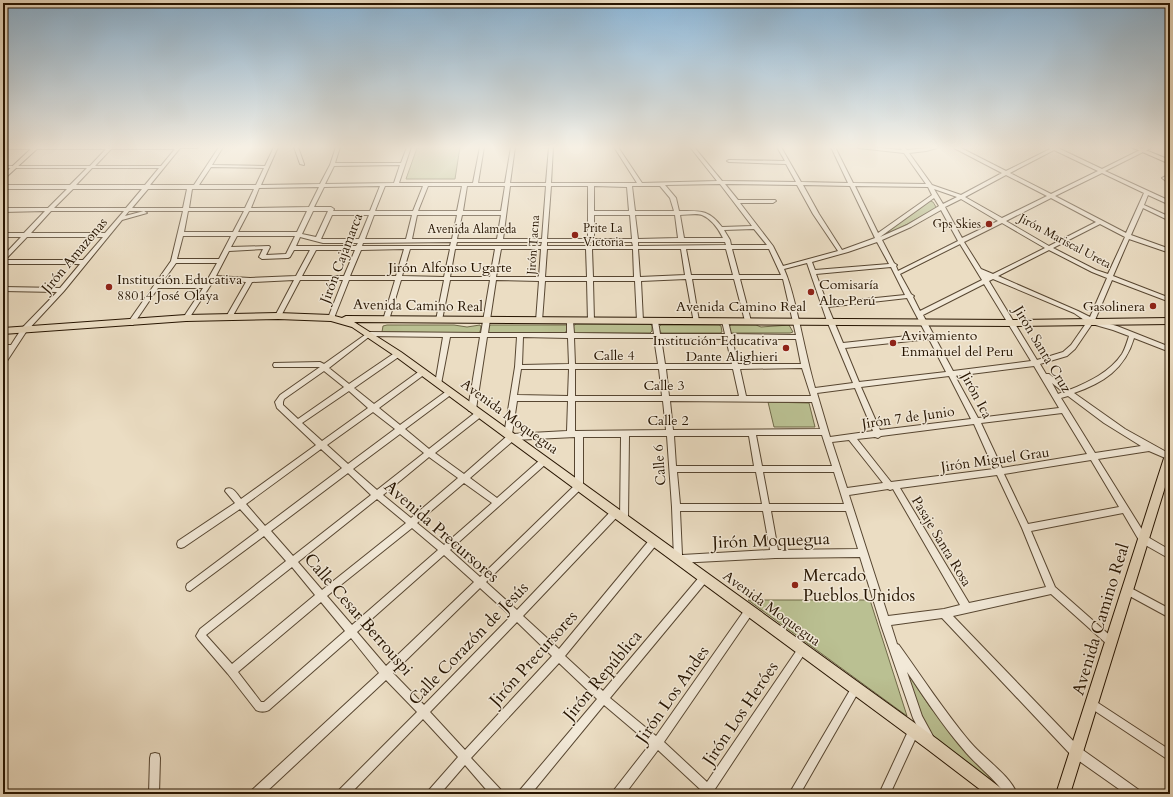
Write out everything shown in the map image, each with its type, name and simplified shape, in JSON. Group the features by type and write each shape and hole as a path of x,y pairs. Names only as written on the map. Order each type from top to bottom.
{"main road":[{"name":"Avenida Moquegua","path":"3,331 186,318 278,316 334,318 355,325 423,372 856,688 997,794"},
{"name":"Avenida Camino Real","path":"334,318 487,321 830,321 922,318 1013,324 1091,321 1170,321"},
{"name":"Avenida Camino Real","path":"1063,794 1170,456"}],"street":[{"path":"3,259 75,184"},
{"name":"Jirón Amazonas","path":"3,362 24,330 62,290 149,184"},
{"path":"131,323 174,261 181,234 185,209 195,184"},
{"path":"186,318 212,278 247,210 258,184"},
{"name":"Jirón Mariscal Ureta","path":"3,187 257,187 420,184"},
{"path":"409,240 415,213 426,184"},
{"name":"Jirón Mariscal Ureta","path":"434,184 473,184"},
{"path":"500,240 508,184"},
{"name":"Jirón Tacna","path":"539,321 545,248 544,240 548,184"},
{"path":"591,184 590,213 592,240"},
{"name":"Jirón Mariscal Ureta","path":"598,184 638,184"},
{"path":"661,184 672,196 677,213 681,239"},
{"name":"Avenida Moquegua","path":"723,184 771,247 785,277 813,395 885,622 918,718 932,744"},
{"path":"799,184 816,214 841,252"},
{"name":"Jirón Ica","path":"851,184 878,238 911,296 976,421 1026,528 1052,590 1111,642"},
{"name":"Jirón Mariscal Ureta","path":"859,184 930,186 960,196 1049,248 1109,278 1170,300"},
{"path":"781,268 841,252 878,238 984,184"},
{"path":"1028,184 1127,236 1170,251"},
{"path":"898,273 1075,184"},
{"path":"1131,184 1170,203"},
{"name":"Jirón Cajamarca","path":"334,318 347,279 363,240 371,213 383,185"},
{"path":"438,320 465,185"},
{"path":"629,185 636,247 640,321"},
{"path":"227,249 267,247 262,257 288,256 297,234 322,186"},
{"name":"Jirón Santa Cruz","path":"930,186 985,281 1013,324 1143,540"},
{"name":"Calle 3","path":"514,398 743,398 813,395 857,386 1036,363 1065,354 1091,321 1147,192"},
{"path":"878,238 935,195"},
{"path":"737,202 773,201"},
{"path":"1141,205 1170,219"},
{"path":"3,210 247,210 310,208 330,211 371,213 504,213"},
{"path":"120,219 160,210"},
{"path":"318,240 330,211"},
{"path":"590,213 702,213 708,216 722,229 727,240 748,321"},
{"path":"922,318 985,281 1100,222"},
{"path":"722,229 756,226"},
{"name":"Avenida Alameda","path":"181,234 297,234 309,236 318,240 727,240"},
{"path":"3,235 106,235"},
{"path":"683,247 696,321"},
{"name":"Avenida Alameda","path":"292,248 452,249 771,247"},
{"path":"278,316 314,248"},
{"path":"498,248 484,336 476,411 430,453 201,634 259,707 266,707 544,461"},
{"path":"589,248 591,321"},
{"path":"386,320 407,249"},
{"path":"174,261 220,261"},
{"path":"809,261 830,321 878,435"},
{"path":"3,262 84,262"},
{"path":"814,272 894,265"},
{"path":"980,271 1076,312 1091,321 1170,350"},
{"name":"Jirón Alfonso Ugarte","path":"212,278 250,280 298,278 638,280 737,276 785,277"},
{"path":"229,317 250,280"},
{"path":"158,286 207,286"},
{"path":"3,289 62,290"},
{"path":"824,305 911,296"},
{"path":"256,794 386,673 479,581 579,486 571,398 572,367 570,321"},
{"name":"Calle 6","path":"655,321 670,433 676,507 678,559"},
{"path":"725,321 743,398"},
{"path":"325,368 369,334 447,336 571,335 799,337"},
{"path":"438,384 447,336"},
{"path":"231,671 412,523 510,436 520,336"},
{"path":"840,346 931,336"},
{"path":"1057,397 1096,381 1112,369 1124,355 1132,336"},
{"path":"3,347 13,346"},
{"path":"297,422 398,354"},
{"path":"276,365 320,364 430,453 497,502"},
{"name":"Calle 4","path":"518,367 805,366"},
{"name":"Avenida Precursores","path":"325,368 282,397 279,402 279,406 320,445 377,495 479,581 603,698 657,743 709,793"},
{"path":"181,544 240,504 423,372"},
{"path":"1042,373 1068,393 1148,448 1170,456"},
{"path":"190,587 450,392"},
{"name":"Jirón 7 de Junio","path":"826,436 852,438 1064,410"},
{"path":"752,433 775,554"},
{"name":"Calle 2","path":"510,436 752,433 826,436"},
{"path":"619,516 625,434"},
{"name":"Pasaje Santa Rosa","path":"852,438 893,487 967,608"},
{"name":"Jirón Miguel Grau","path":"844,492 893,487 1148,448"},
{"path":"673,469 837,469"},
{"name":"Calle Cesar Berrouspi","path":"228,491 292,561 386,673 424,712 497,794"},
{"path":"676,507 849,508"},
{"path":"1026,528 1125,509"},
{"name":"Calle Corazón de Jesús","path":"343,794 517,616 619,516"},
{"path":"1143,540 1170,555"},
{"name":"Jirón Precursores","path":"433,794 464,758 559,656 654,541"},
{"name":"Jirón Moquegua","path":"678,559 775,554 864,553"},
{"name":"Jirón República","path":"524,794 704,578"},
{"path":"885,622 944,614 1052,590"},
{"path":"1127,590 1170,614"},
{"name":"Jirón Los Andes","path":"618,794 657,743 750,611"},
{"path":"944,614 1076,752 1135,794"},
{"name":"Avenida Moquegua","path":"885,622 893,644 927,695 967,746 1007,786 1012,794"},
{"name":"Jirón Los Heróes","path":"709,793 802,650"},
{"path":"794,794 856,688"},
{"path":"1092,704 1170,756"},
{"path":"884,794 914,731"},
{"path":"154,758 154,794"}],"green space":[{"path":"930,201 933,202 936,207 935,209 889,234 884,233"},
{"path":"576,324 650,324 652,326 652,331 650,333 575,333 573,331 573,326"},
{"path":"454,325 467,327 480,325 481,327 480,332 478,333 382,332 383,326"},
{"path":"566,325 567,331 564,333 490,333 488,331 488,326"},
{"path":"661,325 719,325 721,326 722,332 662,333 660,332 659,327"},
{"path":"731,325 756,325 761,327 789,325 793,332 732,333 730,332 729,327"},
{"path":"768,402 809,403 815,427 774,427"},
{"path":"748,600 870,600 907,716"},
{"path":"908,674 930,707 999,786 953,755 930,733 922,720 913,697"}],"place":[{"name":"Gps Skies","path":"989,224"},
{"name":"Prite La Victoria","path":"575,235"},
{"name":"Institución Educativa 88014 José Olaya","path":"109,287"},
{"name":"Comisaría Alto Perú","path":"811,292"},
{"name":"Gasolinera","path":"1153,306"},
{"name":"Avivamiento Enmanuel del Peru","path":"893,343"},
{"name":"Institución Educativa Dante Alighieri","path":"786,348"},
{"name":"Mercado Pueblos Unidos","path":"795,585"}]}
